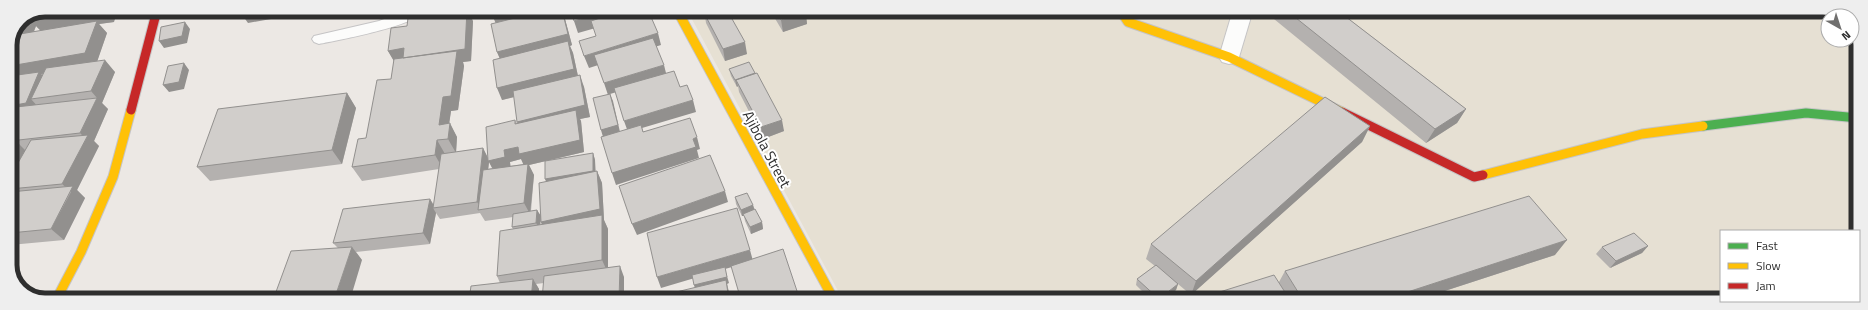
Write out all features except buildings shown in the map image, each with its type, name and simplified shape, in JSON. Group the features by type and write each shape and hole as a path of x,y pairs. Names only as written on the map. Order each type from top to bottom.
{"street":[{"path":"60,293 81,252 112,177 155,17"},
{"name":"Ajibola Street","path":"681,17 830,293"},
{"path":"1125,17 1128,22 1229,56 1474,177 1642,134 1806,113 1851,117"},
{"path":"1229,56 1241,17"}],"lane":[{"path":"319,39 390,23 403,17"}],"shaded area":[{"path":"691,17 1820,17 1820,48 1851,48 1851,230 1720,230 1720,293 839,293"}],"traffic: fast":[{"path":"1703,126 1806,113 1851,117"}],"traffic: slow":[{"path":"681,17 830,293"},
{"path":"1125,17 1128,22 1229,57 1342,112"},
{"path":"60,293 81,252 113,177 131,110"},
{"path":"1483,175 1642,134 1703,126"}],"traffic: jam":[{"path":"131,110 155,17"},
{"path":"1342,112 1474,177 1483,175"}]}
